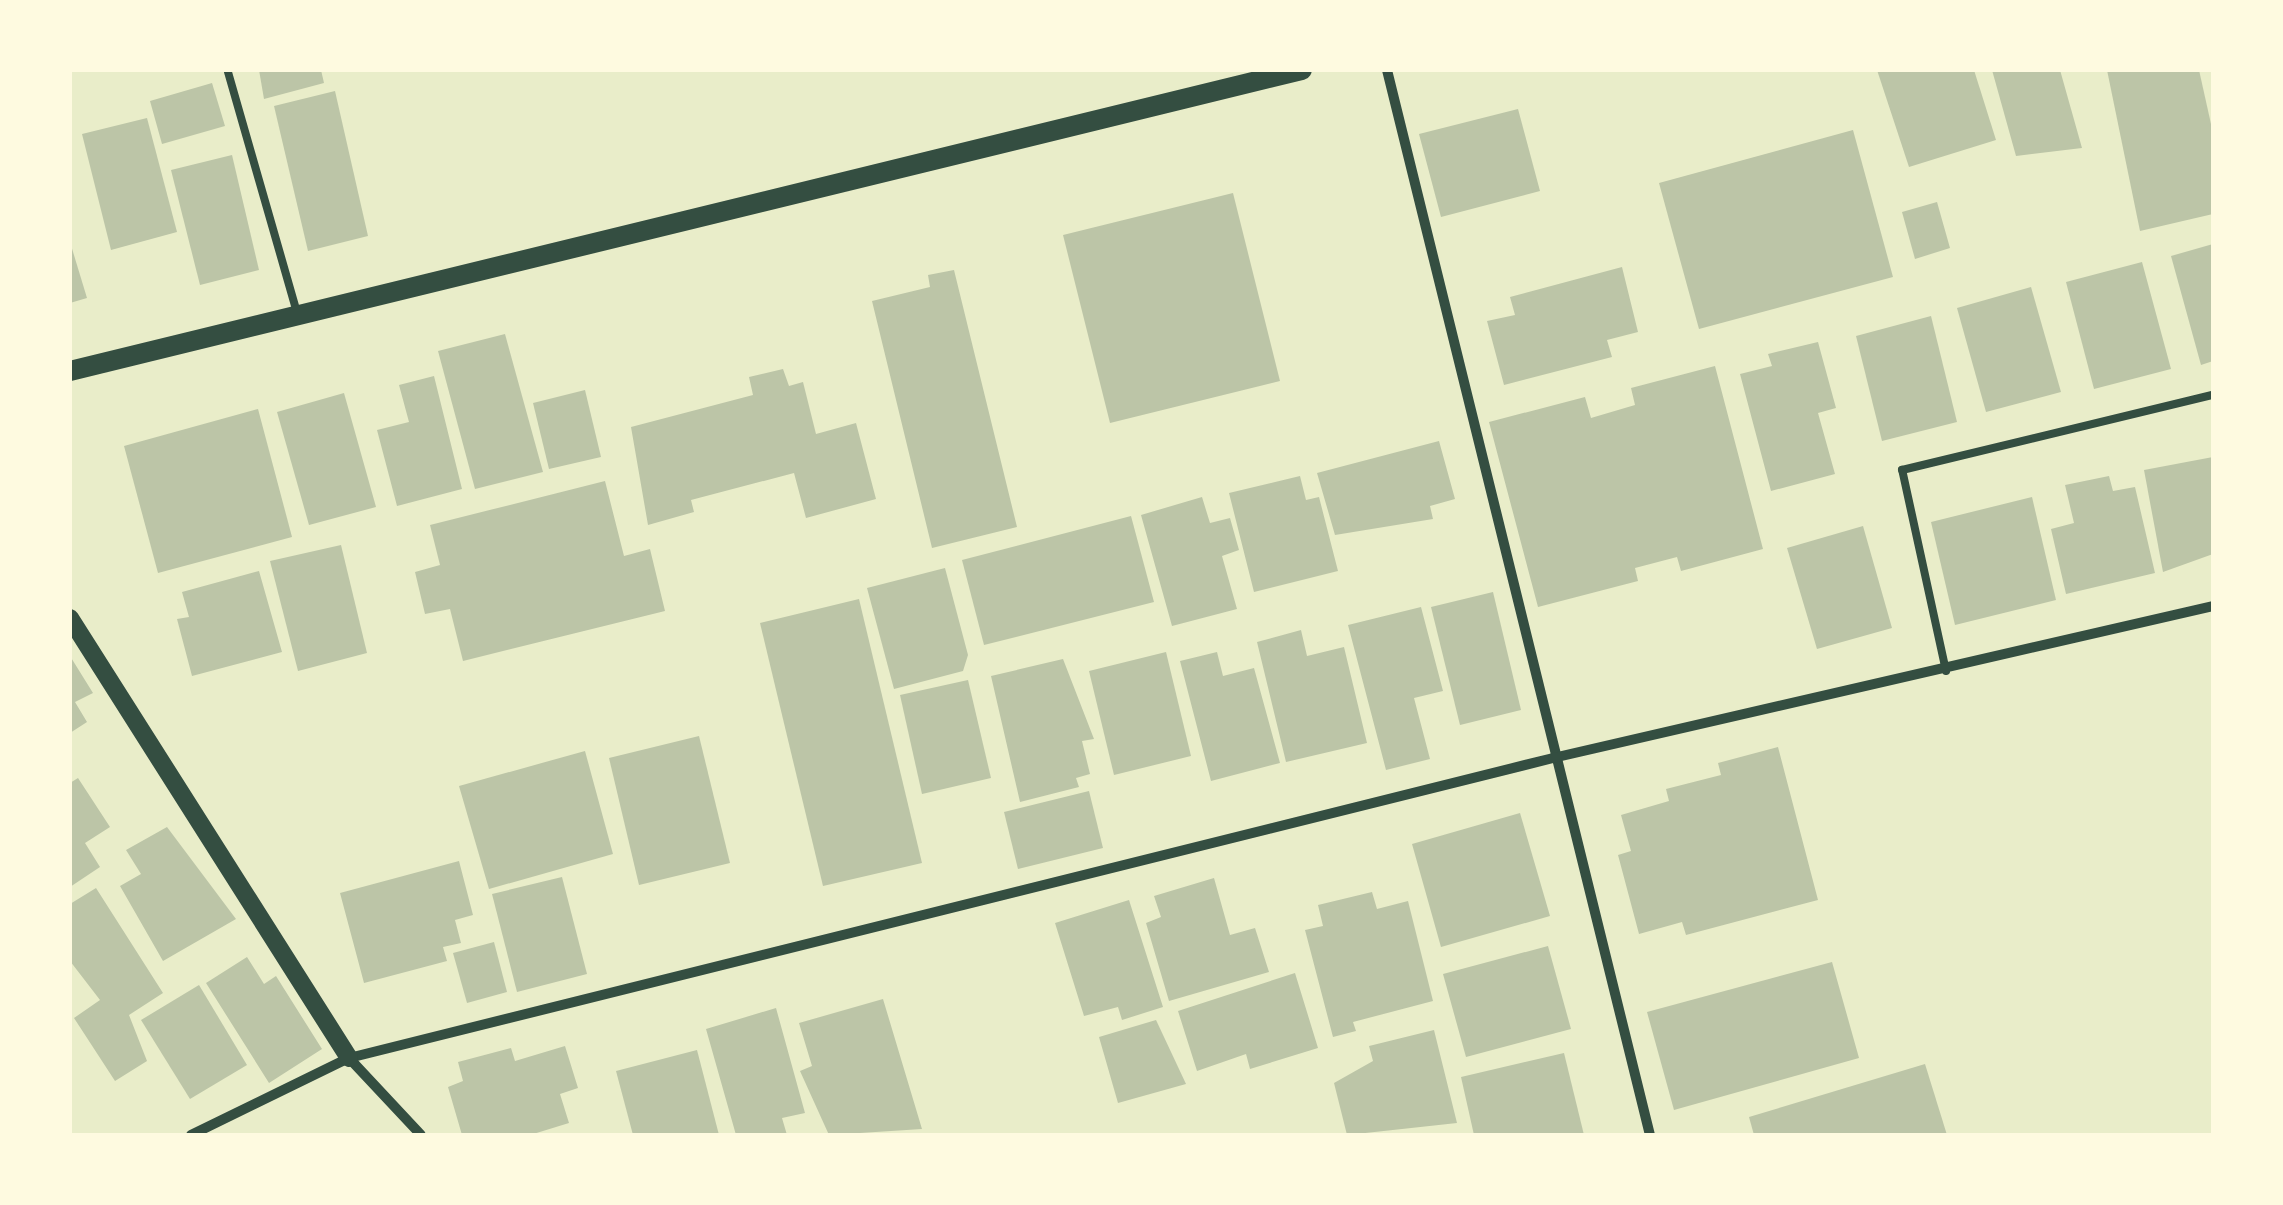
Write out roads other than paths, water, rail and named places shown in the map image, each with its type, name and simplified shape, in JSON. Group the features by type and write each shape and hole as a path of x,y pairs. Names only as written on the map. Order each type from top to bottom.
{"main road":[{"path":"70,371 1302,70"}],"street":[{"path":"1387,70 1553,758 1650,1135"},
{"path":"192,1135 348,1058 1553,758 1946,671 2213,606"},
{"path":"70,618 348,1058 421,1135"}],"lane":[{"path":"228,72 298,314"},
{"path":"1946,671 1902,470 2213,395"}]}
